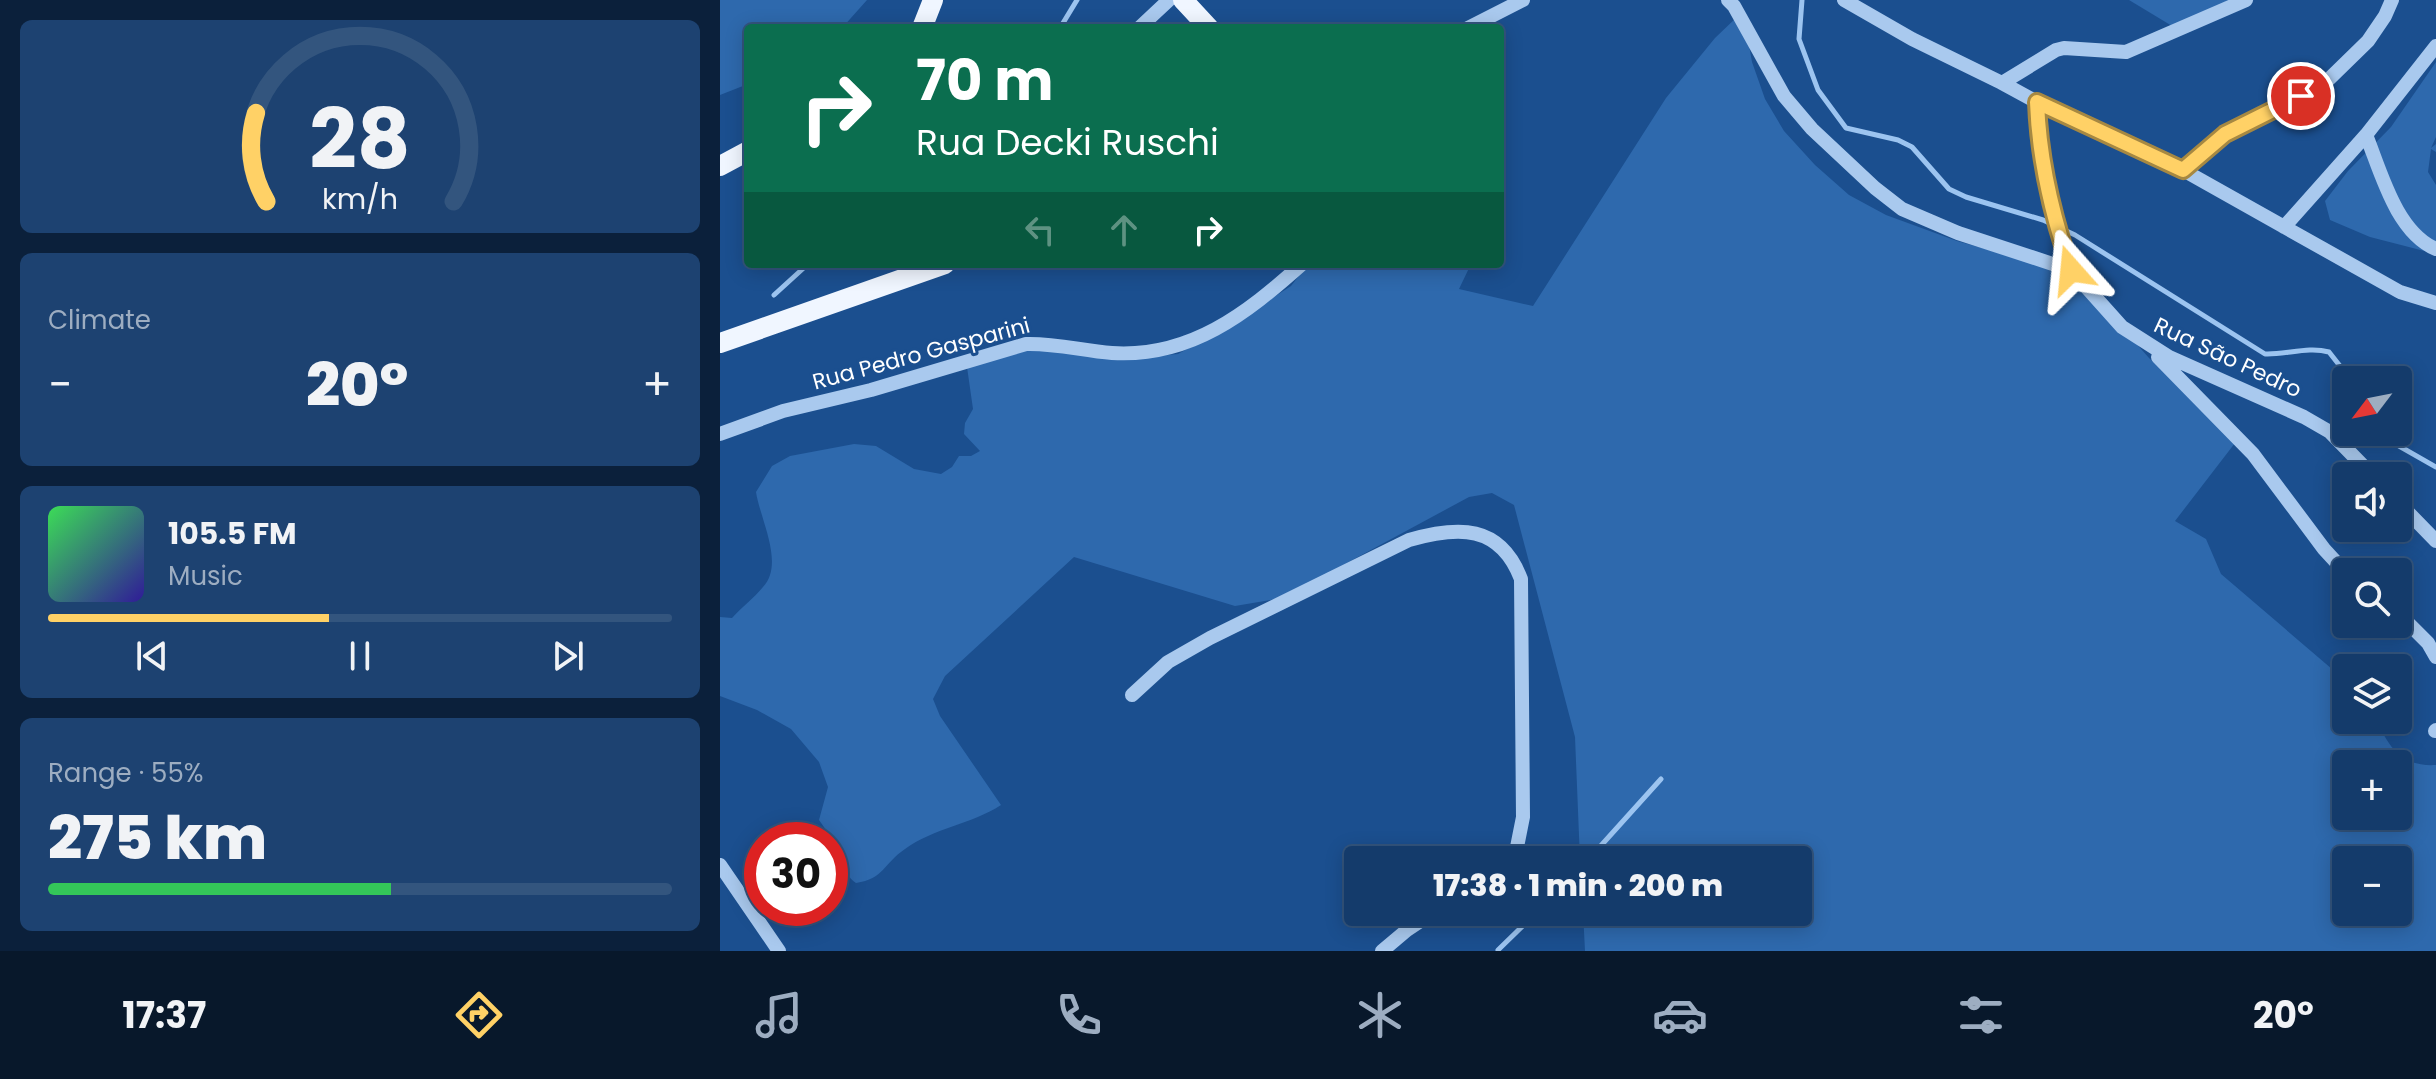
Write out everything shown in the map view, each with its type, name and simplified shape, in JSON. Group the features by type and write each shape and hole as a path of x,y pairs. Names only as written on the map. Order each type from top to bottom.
{"main road":[{"path":"924,24 933,0"},
{"path":"1183,0 1205,24"},
{"path":"720,166 744,153"},
{"path":"720,343 934,268"}],"street":[{"path":"1143,24 1169,0"},
{"path":"1476,24 1523,0"},
{"path":"1728,0 1784,96 1812,129 1875,188 1902,209 1958,233 2071,270"},
{"path":"1844,0 1912,39 2037,102 2183,170 2400,292 2436,303"},
{"path":"2002,83 2056,50 2126,52 2246,0"},
{"path":"2183,170 2234,128 2326,82 2368,41 2392,0"},
{"path":"2284,227 2366,135 2436,46"},
{"path":"2037,102 2040,146 2054,216 2071,270"},
{"path":"2366,135 2400,213 2426,245 2436,249"},
{"name":"Rua Pedro Gasparini","path":"720,434 783,411 883,387 1026,344 1053,343 1109,353 1162,351 1194,341 1221,326 1267,295 1297,268"},
{"name":"Rua São Pedro","path":"2071,270 2122,327 2147,345 2304,417 2330,432 2359,462"},
{"path":"2147,345 2253,454 2332,558"},
{"path":"2412,516 2436,541"},
{"path":"1132,695 1168,662 1210,638 1409,540 1468,530 1487,537 1504,548 1521,579 1523,817 1517,846"},
{"path":"2412,627 2428,643 2436,657"},
{"path":"720,865 779,951"},
{"path":"1382,951 1413,926"}],"shaded area":[{"path":"720,0 867,0 846,24 744,24 744,86 720,95"},
{"path":"2129,0 2254,0 2182,32"},
{"path":"1738,16 1746,28 1752,62 1765,99 1784,131 1815,165 1849,195 1886,215 1957,241 2075,274 2149,358 2235,443 2175,521 2206,539 2221,574 2332,669 2332,734 2384,734 2394,750 2332,750 2332,830 2412,830 2412,762 2436,765 2436,951 1585,951 1584,926 1812,926 1812,846 1579,846 1575,737 1514,505 1492,493 1469,497 1282,598 1235,606 1074,557 945,676 933,699 940,716 1001,805 916,842 873,878 865,881 856,883 848,875 848,822 819,820 828,787 819,762 791,729 757,710 720,696 720,617 732,618 756,595 769,577 772,566 772,554 756,492 772,466 790,456 854,444 876,446 914,469 941,474 952,467 959,456 971,456 980,451 964,434 965,423 973,409 967,367 1015,351 1062,345 1122,359 1178,354 1291,286 1305,268 1469,268 1459,289 1533,306 1666,98 1715,38"},
{"path":"2436,62 2436,137 2431,148 2436,144 2436,152 2431,149 2428,172 2436,185 2436,254 2370,237 2330,220 2325,201 2348,171 2391,127"}],"waterway":[{"path":"1062,24 1077,0"},
{"path":"1802,0 1799,39 1818,90 1846,128 1898,140 1912,147 1949,189 2043,220 2075,235 2265,354 2313,350 2329,352 2340,366"},
{"path":"774,295 804,268"},
{"path":"2399,446 2436,467"},
{"path":"1601,846 1661,779"},
{"path":"1498,950 1523,926"}],"route":[{"path":"2071,270 2046,182 2038,134 2037,102 2183,170 2225,134 2301,96"}]}
